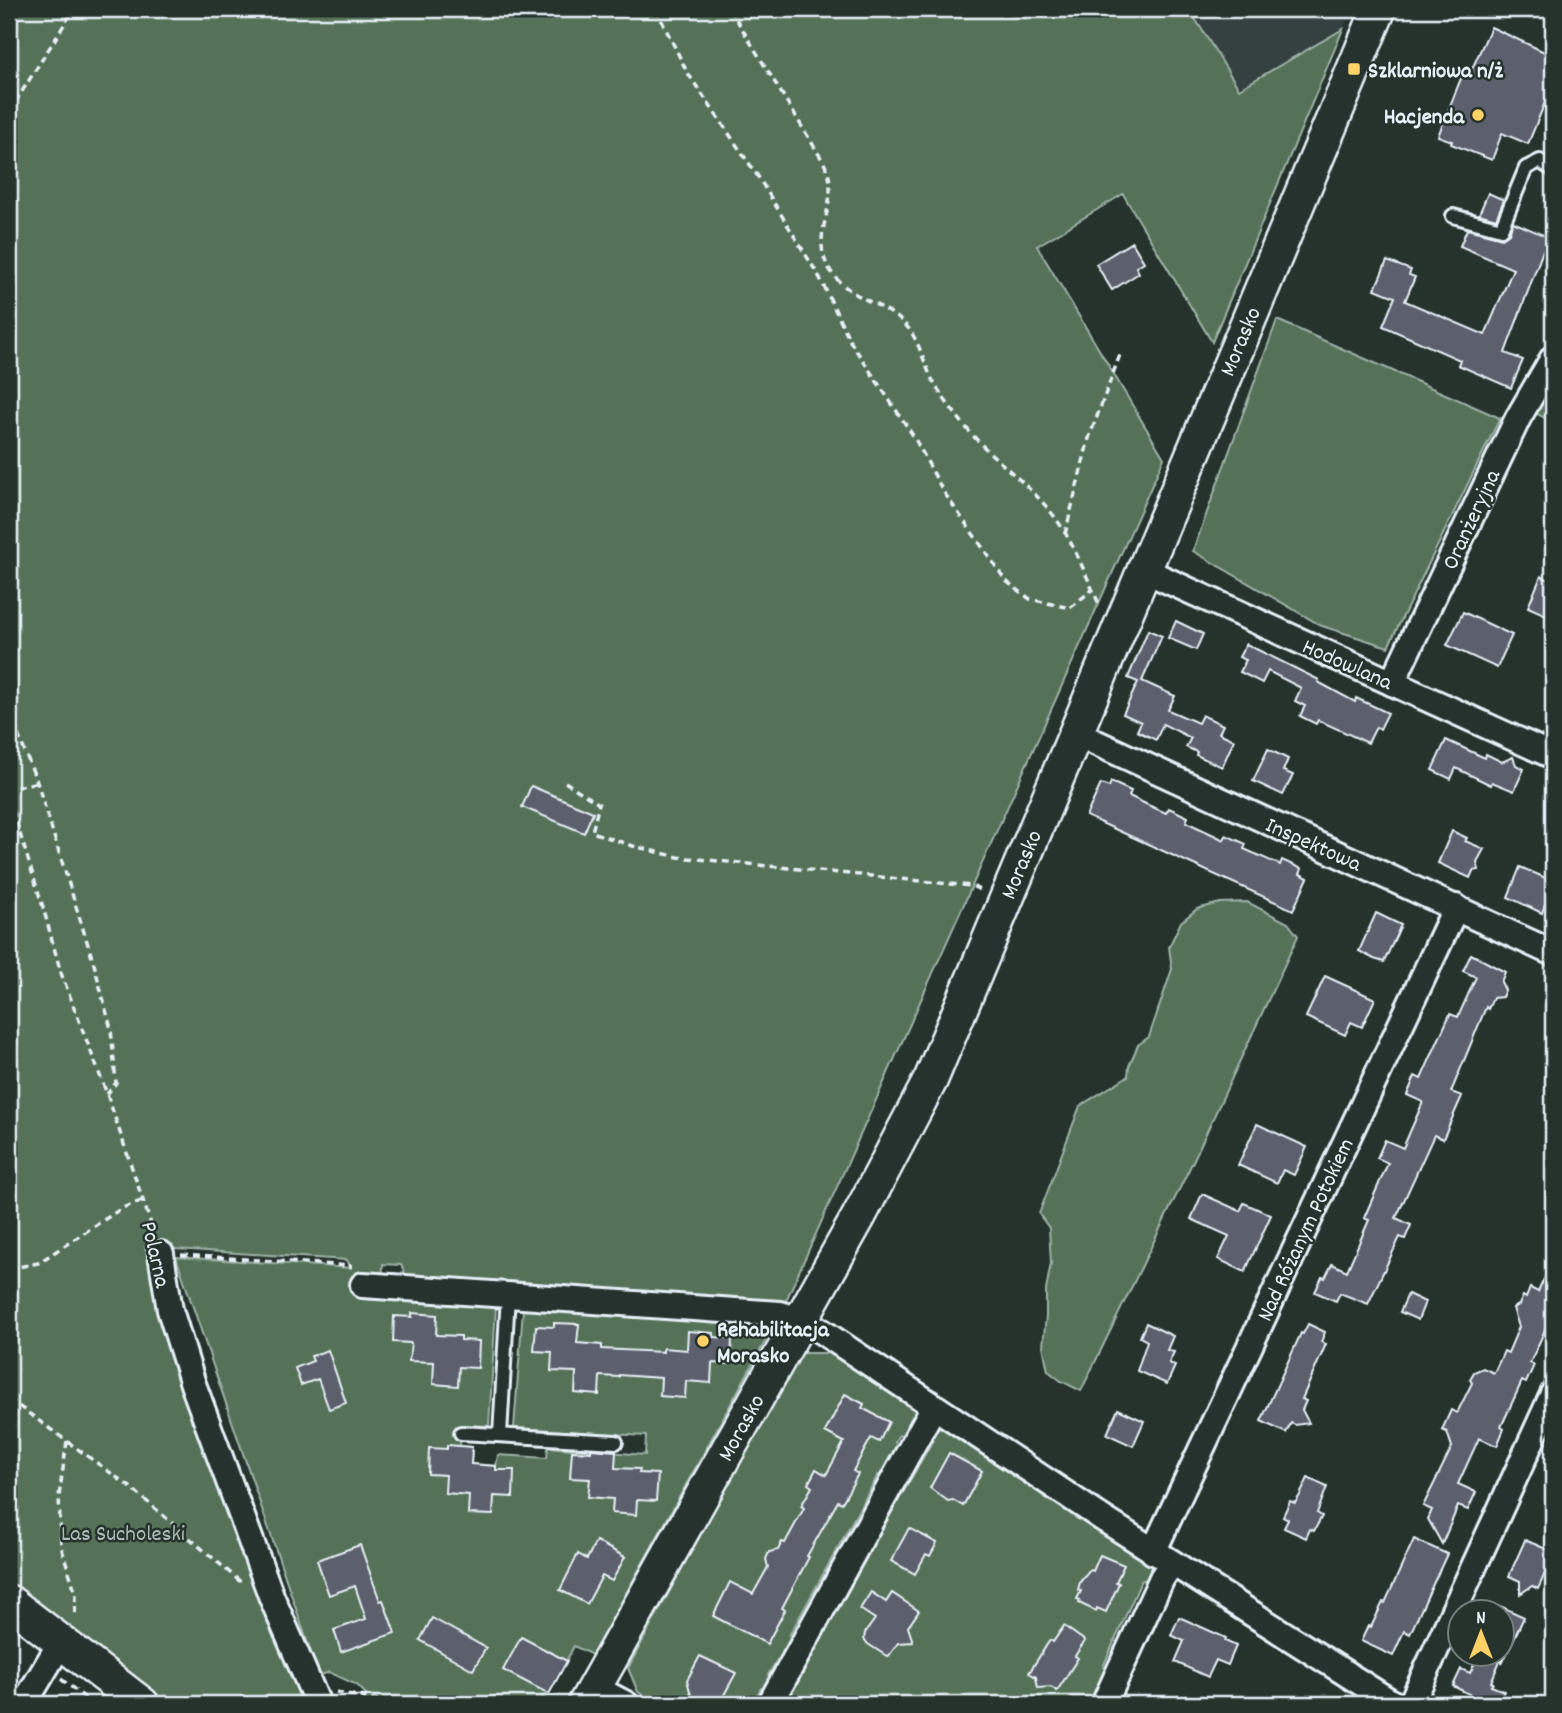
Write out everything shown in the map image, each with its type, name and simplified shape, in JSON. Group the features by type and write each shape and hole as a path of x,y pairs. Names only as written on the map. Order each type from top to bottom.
{"street":[{"name":"Morasko","path":"626,1704 589,1696 885,1168 931,1079 1379,9"},
{"name":"Oranżeryjna","path":"1392,683 1518,418 1553,358"},
{"name":"Hodowlana","path":"1144,570 1553,756"},
{"name":"Inspektowa","path":"1075,733 1553,953"},
{"name":"Nad Różanym Potokiem","path":"1162,1557 1456,907"},
{"name":"Polarna","path":"160,1254 170,1310 189,1371 272,1598 315,1696"},
{"path":"363,1285 780,1314 800,1320 821,1331 933,1408 1162,1557 1394,1704"},
{"path":"1411,1704 1553,1394"},
{"path":"770,1704 933,1408"},
{"path":"1104,1704 1162,1578 1162,1557"},
{"path":"9,1602 142,1704"},
{"path":"24,1704 61,1642"}],"lane":[{"path":"1453,216 1501,229 1526,168 1540,161 1553,170"},
{"path":"500,1435 508,1296"},
{"path":"461,1433 616,1442"}],"path":[{"path":"9,112 74,9"},
{"path":"474,9 490,9"},
{"path":"656,9 687,72 757,175 820,278 850,341 914,437 943,491 1006,581 1030,599 1070,608 1092,590"},
{"path":"730,9 829,174 831,188 821,239 824,257 832,273 859,298 892,311 910,330 936,386 965,427 1055,518 1115,639"},
{"path":"1065,534 1089,438 1121,352"},
{"path":"9,712 37,782 94,964 111,1029 116,1083 107,1094"},
{"path":"17,787 37,782"},
{"path":"565,782 599,804 592,832 633,846 678,857 971,886"},
{"name":"Polarna","path":"9,799 61,973 107,1094 160,1254"},
{"path":"9,1269 38,1263 122,1208 144,1200"},
{"path":"160,1254 346,1265 355,1268 363,1285"},
{"path":"9,1399 130,1487 234,1578 272,1598"},
{"path":"61,1642 74,1627 76,1594 61,1546 60,1496 67,1441"},
{"path":"315,1696 424,1704"}],"shaded area":[{"path":"1189,9 1352,9 1343,29 1239,89"}],"green space":[{"name":"Las Sucholeski","path":"9,9 1189,9 1239,89 1343,29 1212,342 1123,194 1037,246 1164,458 784,1305 408,1280 401,1265 383,1264 382,1279 355,1277 362,1299 496,1306 489,1426 462,1425 460,1446 472,1447 471,1464 496,1466 498,1455 547,1458 548,1447 645,1455 646,1436 514,1428 523,1309 775,1324 592,1655 574,1646 549,1694 546,1693 540,1704 363,1704 366,1694 357,1685 329,1672 319,1676 176,1257 351,1268 347,1260 145,1247 266,1600 308,1704 161,1704 9,1588"},
{"path":"1277,320 1500,418 1388,647 1322,626 1193,551"},
{"path":"1553,349 1553,422 1533,412"},
{"path":"1247,902 1288,923 1298,936 1195,1157 1081,1391 1048,1371 1043,1346 1046,1290 1051,1263 1049,1228 1039,1214 1080,1106 1128,1076 1129,1066 1138,1045 1149,1037 1172,969 1169,947 1181,922 1197,909 1220,903"},
{"path":"799,1353 830,1353 920,1407 911,1431 898,1436 895,1442 900,1451 886,1477 878,1475 789,1636 791,1641 783,1658 777,1660 768,1675 771,1679 766,1689 761,1688 756,1697 760,1700 758,1704 659,1704 638,1692 628,1668"},
{"path":"936,1421 1151,1562 1154,1570 1149,1578 1141,1581 1103,1667 1108,1671 1093,1704 779,1704 825,1616 832,1617 933,1440 926,1436"}],"building":[{"path":"1491,27 1553,56 1553,83 1528,144 1502,133 1492,160 1438,136 1466,66 1472,69"},
{"path":"1488,193 1504,200 1496,219 1479,214"},
{"path":"1513,222 1548,237 1505,353 1523,360 1511,388 1458,365 1460,360 1383,326 1395,297 1375,289 1387,261 1411,270 1409,275 1415,277 1405,301 1485,335 1513,269 1460,246 1467,229 1502,238 1509,233"},
{"path":"1132,242 1144,262 1136,267 1139,273 1112,290 1096,264"},
{"path":"1541,576 1553,582 1553,618 1528,607"},
{"path":"1463,612 1512,635 1497,668 1447,645"},
{"path":"1176,621 1203,634 1196,650 1168,638"},
{"path":"1148,630 1162,636 1142,681 1175,696 1168,710 1198,723 1202,715 1223,725 1219,733 1234,740 1222,767 1196,755 1197,752 1186,747 1191,738 1163,724 1156,740 1137,731 1141,722 1123,714 1138,682 1128,678"},
{"path":"1246,644 1319,680 1318,682 1355,702 1356,698 1388,713 1380,729 1376,727 1368,743 1318,720 1316,724 1300,716 1305,706 1295,701 1301,688 1268,671 1262,683 1240,672 1246,660 1239,657"},
{"path":"1446,740 1485,758 1486,754 1502,762 1513,757 1516,765 1524,769 1514,791 1492,782 1491,785 1456,768 1451,779 1432,770"},
{"path":"1268,749 1288,759 1283,771 1293,775 1283,795 1253,781"},
{"path":"1111,782 1131,791 1129,796 1166,813 1169,808 1188,817 1186,822 1224,840 1226,835 1246,844 1244,849 1280,865 1282,860 1302,869 1300,874 1308,878 1293,910 1086,816 1101,784 1109,787"},
{"path":"531,786 593,812 584,833 522,807"},
{"path":"1452,831 1467,838 1465,841 1484,849 1477,862 1479,870 1473,871 1470,878 1438,863"},
{"path":"1520,867 1553,881 1542,913 1508,897"},
{"path":"1376,913 1401,925 1384,962 1359,951"},
{"path":"1471,954 1505,972 1501,982 1505,990 1502,997 1493,998 1488,1009 1486,1007 1451,1092 1462,1096 1443,1139 1434,1135 1396,1218 1411,1225 1405,1239 1400,1237 1368,1304 1340,1293 1336,1301 1315,1292 1332,1264 1347,1271 1369,1220 1364,1218 1388,1163 1377,1158 1385,1140 1403,1148 1423,1102 1407,1095 1415,1076 1421,1079 1450,1014 1458,1017 1476,977 1463,971"},
{"path":"1325,976 1375,999 1362,1027 1351,1022 1345,1035 1306,1017"},
{"path":"1257,1124 1307,1147 1294,1175 1283,1170 1277,1183 1238,1165"},
{"path":"1202,1194 1240,1211 1244,1203 1271,1215 1245,1272 1218,1259 1229,1236 1191,1219"},
{"path":"1553,1260 1553,1312 1530,1363 1534,1365 1526,1383 1522,1381 1501,1427 1504,1429 1497,1446 1479,1438 1458,1484 1476,1492 1468,1510 1458,1506 1442,1544 1428,1519 1432,1510 1423,1506 1452,1447 1447,1432 1442,1430 1451,1410 1457,1413 1472,1383 1470,1379 1474,1372 1483,1368 1494,1373 1504,1351 1508,1353 1519,1327 1513,1308 1519,1305 1523,1296 1526,1298 1530,1288 1538,1292"},
{"path":"1408,1294 1425,1302 1418,1320 1400,1312"},
{"path":"412,1313 437,1315 436,1335 461,1336 461,1340 479,1341 478,1368 459,1367 458,1386 433,1384 434,1362 409,1361 411,1343 393,1342 394,1316 412,1317"},
{"path":"554,1323 579,1324 577,1343 602,1345 602,1349 663,1352 663,1348 687,1350 688,1331 714,1333 714,1337 732,1338 731,1364 712,1363 711,1383 686,1381 685,1398 660,1396 661,1378 619,1375 600,1376 599,1395 575,1393 576,1372 551,1371 552,1352 534,1351 536,1326 554,1327"},
{"path":"1146,1323 1173,1336 1167,1350 1174,1352 1169,1363 1175,1366 1167,1384 1137,1371 1147,1341 1140,1337"},
{"path":"1308,1324 1325,1332 1321,1342 1326,1344 1302,1399 1306,1401 1302,1410 1309,1423 1291,1423 1286,1433 1261,1421 1301,1333 1303,1334"},
{"path":"328,1350 346,1403 329,1409 318,1379 301,1385 295,1368 313,1361 311,1356"},
{"path":"845,1394 864,1404 862,1408 889,1422 879,1442 871,1438 853,1471 858,1474 842,1503 838,1501 807,1556 809,1557 782,1608 785,1610 767,1644 713,1616 730,1582 753,1594 768,1567 766,1559 769,1552 778,1550 782,1542 785,1543 804,1508 801,1506 812,1487 808,1484 816,1469 826,1475 844,1442 825,1432"},
{"path":"1118,1409 1144,1421 1133,1446 1107,1434"},
{"path":"447,1445 472,1447 471,1464 496,1466 496,1470 514,1470 513,1497 494,1496 493,1515 468,1514 469,1495 445,1493 446,1475 428,1474 429,1448 447,1449"},
{"path":"591,1449 616,1451 615,1468 640,1469 639,1473 658,1474 656,1501 637,1500 636,1515 612,1513 613,1499 588,1497 590,1479 570,1478 572,1451 591,1452"},
{"path":"949,1453 982,1471 963,1506 953,1500 948,1501 930,1488"},
{"path":"1308,1478 1327,1487 1317,1513 1322,1516 1314,1531 1310,1529 1306,1538 1284,1528 1288,1519 1283,1516 1290,1501 1295,1503"},
{"path":"909,1528 937,1543 930,1556 926,1554 915,1574 891,1561"},
{"path":"1414,1539 1447,1554 1410,1634 1404,1631 1393,1656 1361,1641 1383,1602 1385,1603"},
{"path":"1525,1540 1553,1552 1553,1556 1538,1589 1532,1586 1520,1594 1520,1581 1509,1576"},
{"path":"596,1541 625,1557 612,1581 602,1576 587,1604 560,1590 578,1554 587,1559"},
{"path":"360,1545 380,1601 383,1600 395,1633 341,1652 334,1630 366,1619 355,1586 329,1595 317,1560"},
{"path":"1100,1555 1124,1565 1106,1612 1097,1608 1096,1611 1079,1603 1080,1600 1077,1599 1081,1591 1078,1590 1080,1582 1090,1570 1093,1571"},
{"path":"871,1592 886,1602 892,1593 919,1611 908,1627 913,1642 898,1643 888,1657 864,1639 875,1619 860,1609"},
{"path":"1516,1613 1524,1617 1516,1634"},
{"path":"1179,1617 1226,1638 1225,1641 1236,1646 1228,1665 1216,1660 1208,1677 1175,1662 1184,1641 1171,1635"},
{"path":"432,1618 486,1648 473,1670 420,1640"},
{"path":"1064,1626 1085,1641 1075,1656 1078,1658 1057,1691 1051,1687 1038,1688 1036,1677 1029,1673 1050,1640 1053,1642"},
{"path":"521,1637 567,1661 549,1694 503,1670"},
{"path":"700,1656 736,1673 719,1704 703,1704 692,1699 687,1680"},
{"path":"1472,1668 1497,1668 1491,1686 1504,1691 1498,1704 1465,1704 1469,1694 1453,1686 1461,1669 1470,1673"}],"place":[{"name":"Szklarniowa n/ż","path":"1354,69"},
{"name":"Hacjenda","path":"1478,115"},
{"name":"Rehabilitacja Morasko","path":"703,1341"}]}
